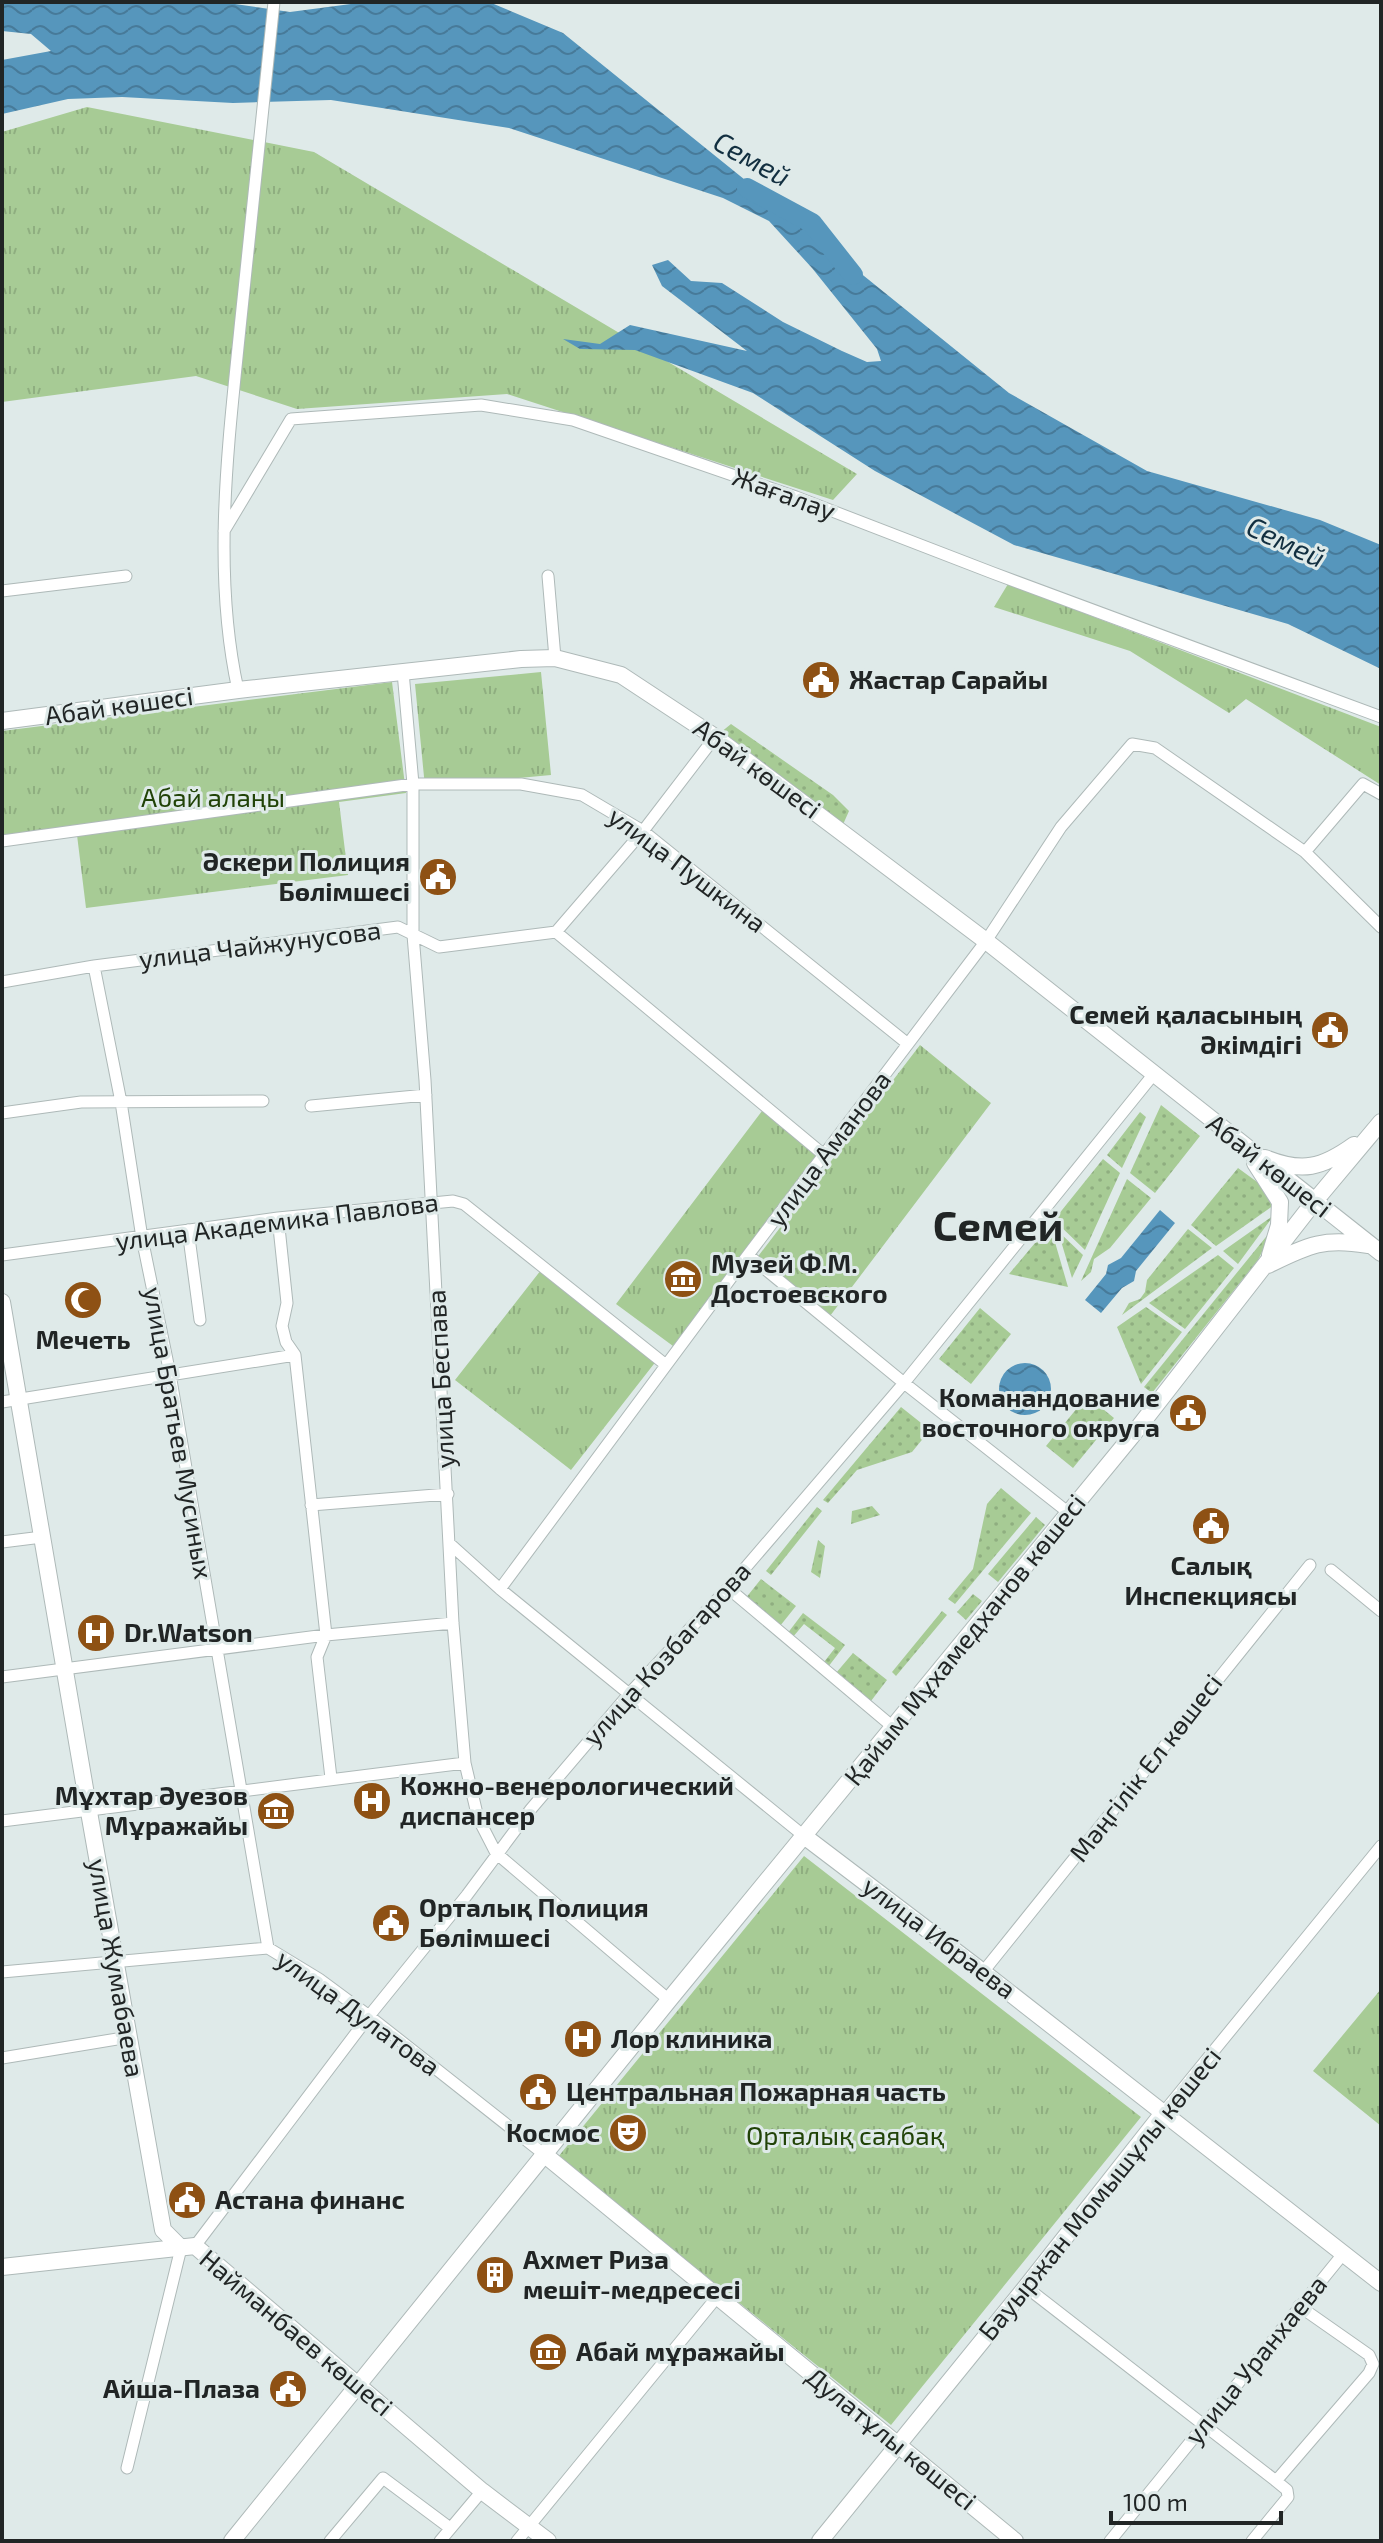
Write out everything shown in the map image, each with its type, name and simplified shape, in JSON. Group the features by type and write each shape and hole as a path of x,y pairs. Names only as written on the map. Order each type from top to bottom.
{"street":[{"path":"238,690 229,650 224,531 232,406 274,2"},
{"name":"Жағалау","path":"224,531 291,419 481,405 573,420 781,492 1381,717"},
{"path":"2,591 126,576"},
{"path":"548,576 555,658"},
{"name":"Абай көшесі","path":"2,721 238,690 521,659 555,658 621,675 715,737 986,941 1376,1250"},
{"name":"улица Беспава","path":"403,672 413,784 413,935 426,1095 453,1623 465,1763 478,1818 496,1853 669,2000"},
{"path":"715,737 643,831 556,932 824,1155"},
{"name":"улица Аманова","path":"500,1589 986,941 1061,827 1132,744 1155,748 1305,852"},
{"name":"улица Пушкина","path":"2,841 413,784 521,784 582,795 643,831 908,1044"},
{"path":"1381,794 1363,784 1305,852 1381,927"},
{"name":"улица Чайжунусова","path":"2,982 94,966 398,927 439,947 556,932"},
{"name":"улица Братьев Мусиных","path":"94,966 121,1102 142,1238 170,1374 268,1948"},
{"name":"улица Козбагарова","path":"127,2468 188,2247 467,1895 496,1853 629,1694 728,1588 904,1383 1153,1075"},
{"path":"311,1106 426,1095"},
{"path":"2,1113 81,1102 263,1101"},
{"name":"Қайым Мұхамедханов көшесі","path":"232,2541 669,2000 1069,1513 1314,1202 1381,1122"},
{"path":"1249,1151 1293,1167 1314,1167 1368,1139"},
{"path":"1249,1151 1280,1202 1279,1225 1267,1264"},
{"name":"улица Академика Павлова","path":"2,1255 278,1218 453,1201 464,1204 666,1365"},
{"path":"278,1218 287,1303 282,1326 286,1342 295,1355 326,1635 317,1657 331,1778"},
{"path":"188,1230 200,1320"},
{"path":"1267,1264 1317,1243 1337,1240 1376,1250"},
{"path":"748,1255 1069,1513"},
{"name":"улица Жумабаева","path":"2,1302 11,1400 42,1537 163,2230 188,2247"},
{"path":"11,1400 295,1355"},
{"path":"311,1505 448,1494"},
{"path":"2,1542 42,1537"},
{"name":"улица Ибраева","path":"450,1544 500,1589 804,1836 1381,2283"},
{"name":"Мәңгілік Ел көшесі","path":"983,1972 1310,1565"},
{"path":"1331,1570 1381,1611"},
{"path":"728,1588 893,1727"},
{"path":"2,1677 326,1635 453,1623"},
{"path":"2,1821 465,1763"},
{"name":"Бауыржан Момышұлы көшесі","path":"820,2541 1381,1846"},
{"name":"улица Дулатова","path":"2,1972 268,1948 319,1979 369,2016 545,2155"},
{"path":"2,2058 129,2037"},
{"name":"Дулатұлы көшесі","path":"545,2155 1015,2541"},
{"name":"Найманбаев көшесі","path":"2,2267 188,2247 482,2491 548,2541"},
{"name":"улица Уранхаева","path":"1110,2541 1343,2254"},
{"path":"1026,2287 1287,2490 1288,2497 1252,2541"},
{"path":"517,2541 717,2297"},
{"path":"1276,2481 1369,2373 1373,2364 1369,2355 1299,2306"},
{"path":"330,2541 383,2478 450,2528"},
{"path":"440,2541 482,2491"}],"green space":[{"path":"87,107 314,152 857,474 833,500 507,394 297,409 196,376 2,402 2,132"},
{"path":"1008,584 1381,727 1381,785 1246,699 1229,713 1130,651 994,607"},
{"path":"541,672 551,775 425,787 415,684"},
{"name":"Абай алаңы","path":"392,682 406,793 339,802 348,875 86,908 77,835 2,844 2,731"},
{"path":"731,724 833,795 849,811 841,829 715,737"},
{"path":"920,1045 991,1103 830,1316 756,1259"},
{"path":"1161,1105 1200,1136 1155,1193 1130,1173"},
{"path":"762,1111 818,1153 673,1346 616,1304"},
{"path":"1140,1112 1146,1117 1122,1168 1107,1155"},
{"path":"1103,1159 1120,1173 1085,1250 1054,1220"},
{"path":"1238,1168 1264,1187 1274,1205 1216,1246 1191,1225"},
{"path":"1127,1179 1151,1198 1110,1248 1094,1259 1091,1272 1081,1281"},
{"path":"1274,1215 1238,1264 1223,1251"},
{"path":"1050,1225 1068,1287 1009,1274"},
{"path":"1274,1227 1258,1260 1152,1393 1144,1387"},
{"path":"1188,1229 1212,1248 1122,1315 1129,1303 1140,1299 1147,1280"},
{"path":"1058,1231 1083,1255 1072,1278"},
{"path":"1218,1255 1234,1268 1185,1329 1149,1303"},
{"path":"541,1270 657,1360 571,1470 455,1380"},
{"path":"1146,1307 1182,1332 1141,1384 1117,1327"},
{"path":"980,1308 1011,1334 971,1384 939,1359"},
{"path":"1087,1396 1114,1418 1073,1468 1046,1446"},
{"path":"901,1407 930,1430 912,1452 857,1470 828,1503 823,1500"},
{"path":"1001,1488 1031,1513 955,1604 948,1599 973,1569 987,1504"},
{"path":"872,1506 880,1515 851,1524 852,1511"},
{"path":"817,1507 822,1511 771,1575 766,1571"},
{"path":"1036,1517 1045,1525 998,1582 988,1574"},
{"path":"818,1540 825,1546 820,1578 811,1572"},
{"path":"761,1579 796,1606 780,1626 745,1599"},
{"path":"973,1594 982,1601 966,1620 957,1612"},
{"path":"942,1611 947,1615 896,1676 892,1672"},
{"path":"803,1613 845,1645 828,1667 824,1662 835,1648 804,1624 792,1638 787,1634"},
{"path":"853,1653 887,1680 871,1701 836,1673"},
{"name":"Орталық саябақ","path":"804,1856 1141,2117 891,2425 558,2157"},
{"path":"1381,1989 1381,2126 1313,2071"}],"water":[{"path":"2,2 221,2 290,12 366,2 489,2 563,33 1009,393 1147,471 1320,520 1381,545 1381,669 1288,624 1014,545 875,471 753,393 635,350 580,349 563,339 600,344 630,325 747,351 662,286 652,265 668,260 691,281 722,283 783,322 842,351 867,362 881,361 877,349 812,268 769,221 723,198 509,128 331,100 233,103 122,97 68,99 2,114 2,60 51,51 31,34 2,31"},
{"path":"1160,1210 1175,1223 1136,1271 1134,1281 1122,1288 1101,1313 1085,1300 1106,1274 1108,1265 1121,1258"},
{"path":"1025,1363 1043,1371 1051,1389 1043,1407 1025,1415 1007,1407 999,1389 1007,1371"}],"waterway":[{"name":"Семей","path":"747,188 812,223 853,275"}],"place":[{"name":"Жастар Сарайы","path":"821,680"},
{"name":"Әскери Полиция Бөлімшесі","path":"438,877"},
{"name":"Семей қаласының Әкімдігі","path":"1330,1030"},
{"name":"Музей Ф.М. Достоевского","path":"683,1279"},
{"name":"Мечеть","path":"83,1300"},
{"name":"Команандование восточного округа","path":"1188,1413"},
{"name":"Салық Инспекциясы","path":"1211,1526"},
{"name":"Dr.Watson","path":"96,1633"},
{"name":"Кожно-венерологический диспансер","path":"372,1801"},
{"name":"Мұхтар Әуезов Мұражайы","path":"276,1811"},
{"name":"Орталық Полиция Бөлімшесі","path":"391,1923"},
{"name":"Лор клиника","path":"583,2039"},
{"name":"Центральная Пожарная часть","path":"538,2092"},
{"name":"Космос","path":"628,2133"},
{"name":"Астана финанс","path":"187,2200"},
{"name":"Ахмет Риза мешіт-медресесі","path":"495,2275"},
{"name":"Абай мұражайы","path":"548,2352"},
{"name":"Айша-Плаза","path":"288,2389"}],"district":[{"name":"Семей","path":"998,1226"}]}
